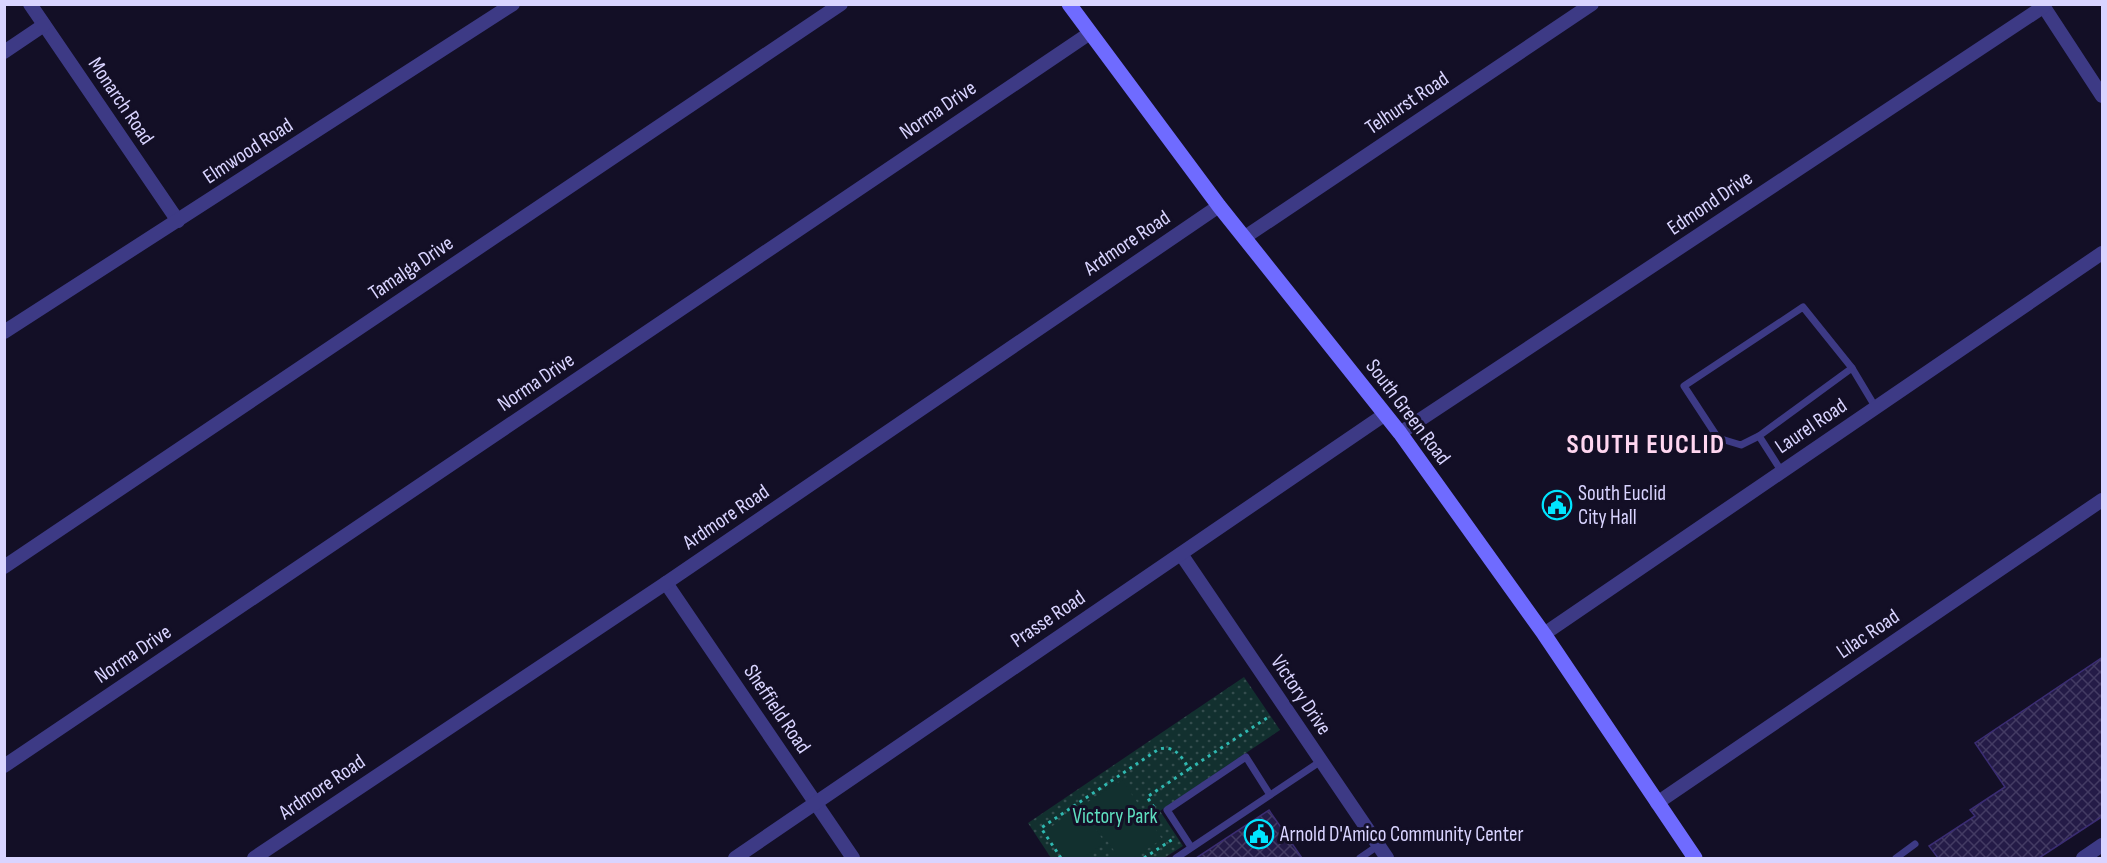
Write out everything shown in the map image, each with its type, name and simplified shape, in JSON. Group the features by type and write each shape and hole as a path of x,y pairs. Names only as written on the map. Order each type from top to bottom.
{"main road":[{"name":"South Green Road","path":"1069,4 1219,206 1400,433 1544,634 1695,858"}],"street":[{"name":"Monarch Road","path":"30,4 178,221"},
{"name":"Elmwood Road","path":"4,332 513,4"},
{"name":"Tamalga Drive","path":"4,567 841,4"},
{"name":"Telhurst Road","path":"1245,237 1592,4"},
{"path":"2043,6 2103,96"},
{"name":"Edmond Drive","path":"1400,433 2043,6"},
{"path":"4,52 44,26"},
{"name":"Norma Drive","path":"4,766 1090,33"},
{"name":"Ardmore Road","path":"254,858 666,583 1219,206"},
{"name":"Laurel Road","path":"1544,634 2103,254"},
{"name":"Prasse Road","path":"735,858 1384,415"},
{"name":"Lilac Road","path":"1657,803 2103,500"},
{"name":"Victory Drive","path":"1181,554 1388,858"},
{"name":"Sheffield Road","path":"666,583 853,858"},
{"path":"2083,858 2103,845"}],"lane":[{"path":"1852,368 1759,436 1741,445 1718,438 1684,386 1803,307 1852,368 1876,408"},
{"path":"1759,436 1782,472"},
{"path":"1191,847 1167,810 1246,757 1270,795"},
{"path":"1176,858 1321,761"},
{"path":"1896,858 1915,844"},
{"path":"1360,858 1379,845"}],"path":[{"path":"1158,813 1147,797 1270,716"},
{"path":"1061,858 1041,828 1159,749 1172,749 1178,753 1189,769"},
{"path":"1144,858 1175,838 1169,830"}],"green space":[{"name":"Victory Park","path":"1244,677 1280,730 1160,811 1183,846 1164,858 1051,858 1028,823"},
{"path":"1122,780 1162,839 1133,858 1119,858 1083,805"},
{"path":"1081,807 1105,843 1082,858 1064,858 1045,831"}],"building":[{"path":"2103,657 2103,816 2039,858 1938,858 1929,846 1975,816 1970,810 2005,787 1975,743"},
{"name":"Arnold D'Amico Community Center","path":"1269,810 1302,858 1196,858"}],"place":[{"name":"South Euclid City Hall","path":"1557,505"},
{"name":"Arnold D'Amico Community Center","path":"1259,834"}],"district":[{"name":"SOUTH EUCLID","path":"1646,445"}]}
